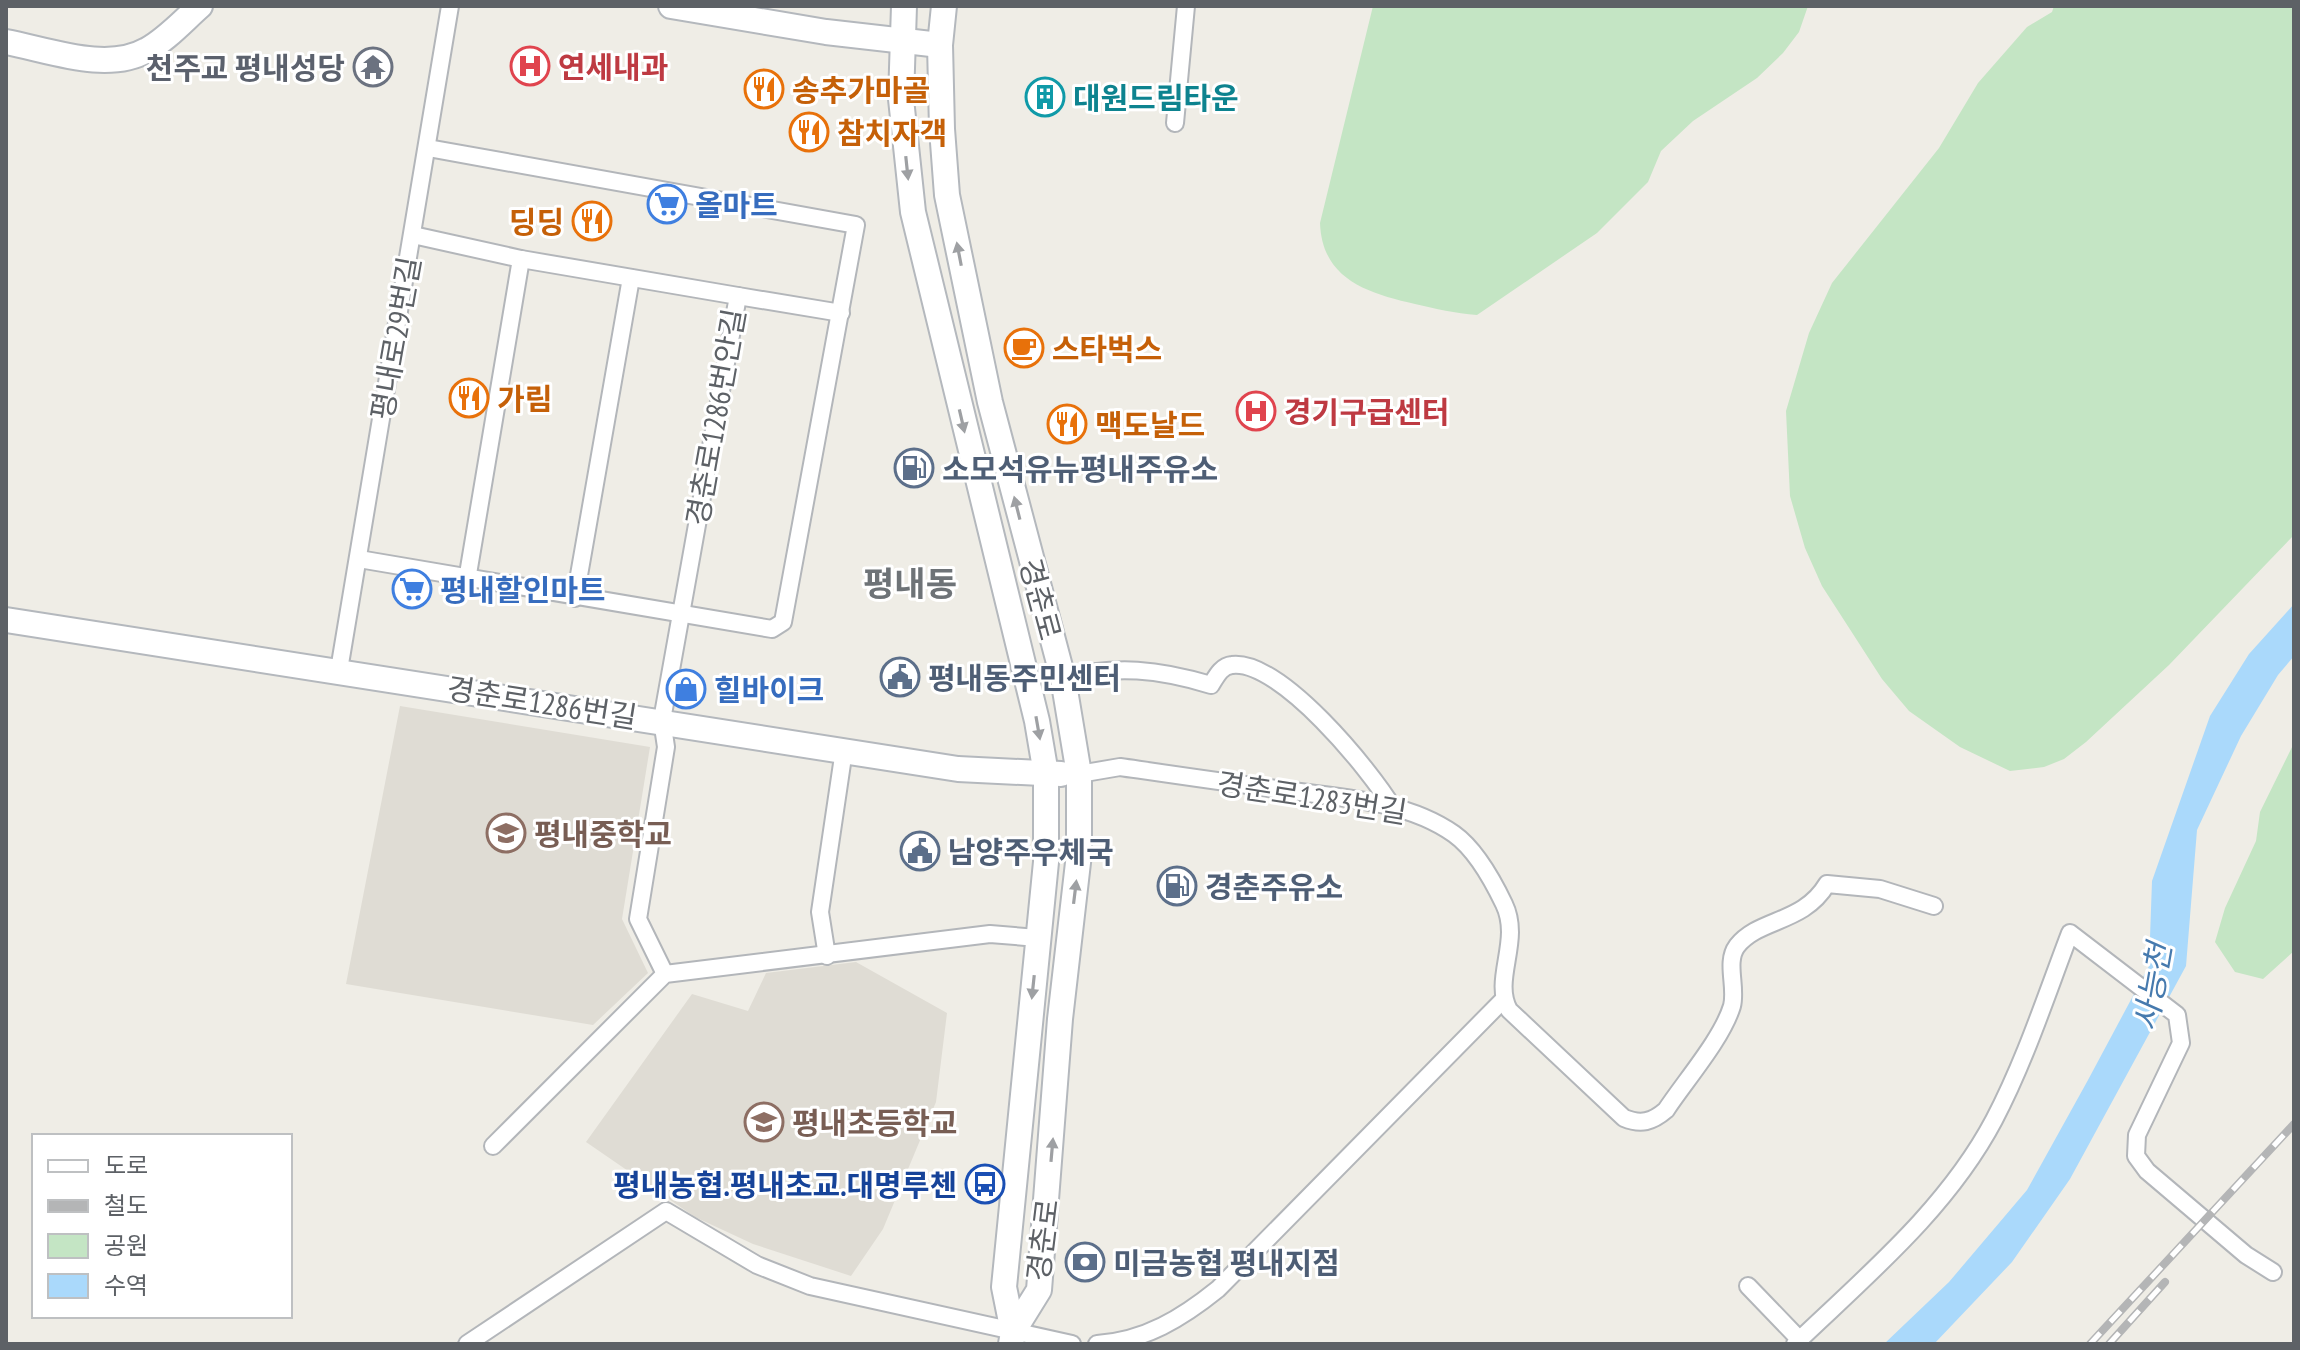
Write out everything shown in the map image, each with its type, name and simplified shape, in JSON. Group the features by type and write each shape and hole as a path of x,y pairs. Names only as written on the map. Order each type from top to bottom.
{"street":[{"path":"6,42 106,61 128,59 149,50 200,6"},
{"name":"평내로29번길","path":"339,670 450,6"},
{"path":"671,6 940,45"},
{"name":"경춘로","path":"904,6 900,40 901,99 913,212 1037,721 1046,774 1046,862 1004,1287 1006,1340"},
{"name":"경춘로","path":"944,6 940,45 947,195 990,402 1063,678 1079,774 1079,854 1060,1019 1058,1081 1039,1290 1006,1340"},
{"path":"1175,123 1186,6"},
{"path":"359,559 467,580 772,629 783,622 856,225 428,148"},
{"name":"경춘로1286번안길","path":"413,235 521,259 738,296 662,720 666,747 638,919 665,974"},
{"path":"467,580 521,259"},
{"path":"575,598 631,278"},
{"path":"738,296 841,313"},
{"name":"경춘로1286번길","path":"6,620 662,720 958,769 1079,774"},
{"path":"1063,678 1092,671 1155,669 1211,685 1222,669 1232,665 1249,667 1317,714 1375,778 1393,808"},
{"path":"827,956 820,912 844,750"},
{"name":"경춘로1283번길","path":"1079,774 1120,767 1393,808 1423,816 1457,836 1474,855 1506,906 1512,942 1503,1000"},
{"path":"1097,1344 1136,1337 1174,1322 1218,1289 1503,1000 1509,1010 1624,1118 1646,1122 1666,1110 1726,1021 1734,992 1732,958 1745,938 1810,908 1827,884 1880,889 1934,906"},
{"path":"1748,1286 1797,1342 1914,1228 1978,1146 2006,1095 2070,933 2177,1015 2181,1043 2137,1135 2136,1156 2147,1171 2246,1255 2273,1272"},
{"path":"493,1146 665,974 990,934 1038,938"},
{"path":"467,1344 666,1211 757,1265 810,1286 1006,1340 1072,1344"}],"shaded area":[{"name":"평내중학교","path":"400,706 650,747 622,919 648,973 593,1025 346,984"},
{"name":"평내초등학교","path":"856,962 947,1013 936,1102 883,1229 851,1276 753,1244 695,1217 586,1142 692,994 748,1011 766,973"}],"green space":[{"path":"1373,6 1808,6 1799,32 1783,53 1757,78 1693,121 1661,151 1648,182 1597,233 1477,315 1415,304 1364,288 1338,270 1323,242 1320,223"},
{"path":"2054,6 2294,6 2294,535 2169,665 2086,742 2064,759 2044,767 2010,771 1960,747 1909,711 1882,679 1822,586 1805,548 1790,496 1786,411 1809,333 1832,283 1939,148 1978,83 2027,27 2052,12"},
{"path":"2294,743 2294,951 2263,979 2235,972 2215,942 2225,908 2256,841 2260,812"}],"water":[{"name":"사능천","path":"2294,604 2294,656 2278,675 2241,736 2197,830 2186,966 2070,1179 2012,1262 1934,1344 1884,1344 1949,1282 2027,1190 2088,1080 2149,966 2152,881 2210,716 2249,654"}],"railway":[{"path":"2090,1344 2294,1124"},
{"path":"2109,1344 2165,1282"}],"place":[{"name":"연세내과","path":"530,66"},
{"name":"천주교 평내성당","path":"373,67"},
{"name":"송추가마골","path":"764,89"},
{"name":"대원드림타운","path":"1045,97"},
{"name":"참치자객","path":"809,132"},
{"name":"올마트","path":"667,204"},
{"name":"딩딩","path":"592,221"},
{"name":"스타벅스","path":"1024,348"},
{"name":"가림","path":"469,398"},
{"name":"경기구급센터","path":"1256,411"},
{"name":"맥도날드","path":"1067,424"},
{"name":"소모석유뉴평내주유소","path":"914,468"},
{"name":"평내할인마트","path":"412,589"},
{"name":"평내동주민센터","path":"900,677"},
{"name":"힐바이크","path":"686,689"},
{"name":"평내중학교","path":"506,833"},
{"name":"남양주우체국","path":"920,851"},
{"name":"경춘주유소","path":"1177,886"},
{"name":"평내초등학교","path":"764,1122"},
{"name":"평내농협.평내초교.대명루첸","path":"985,1184"},
{"name":"미금농협 평내지점","path":"1085,1262"}],"district":[{"name":"평내동","path":"910,583"}]}
